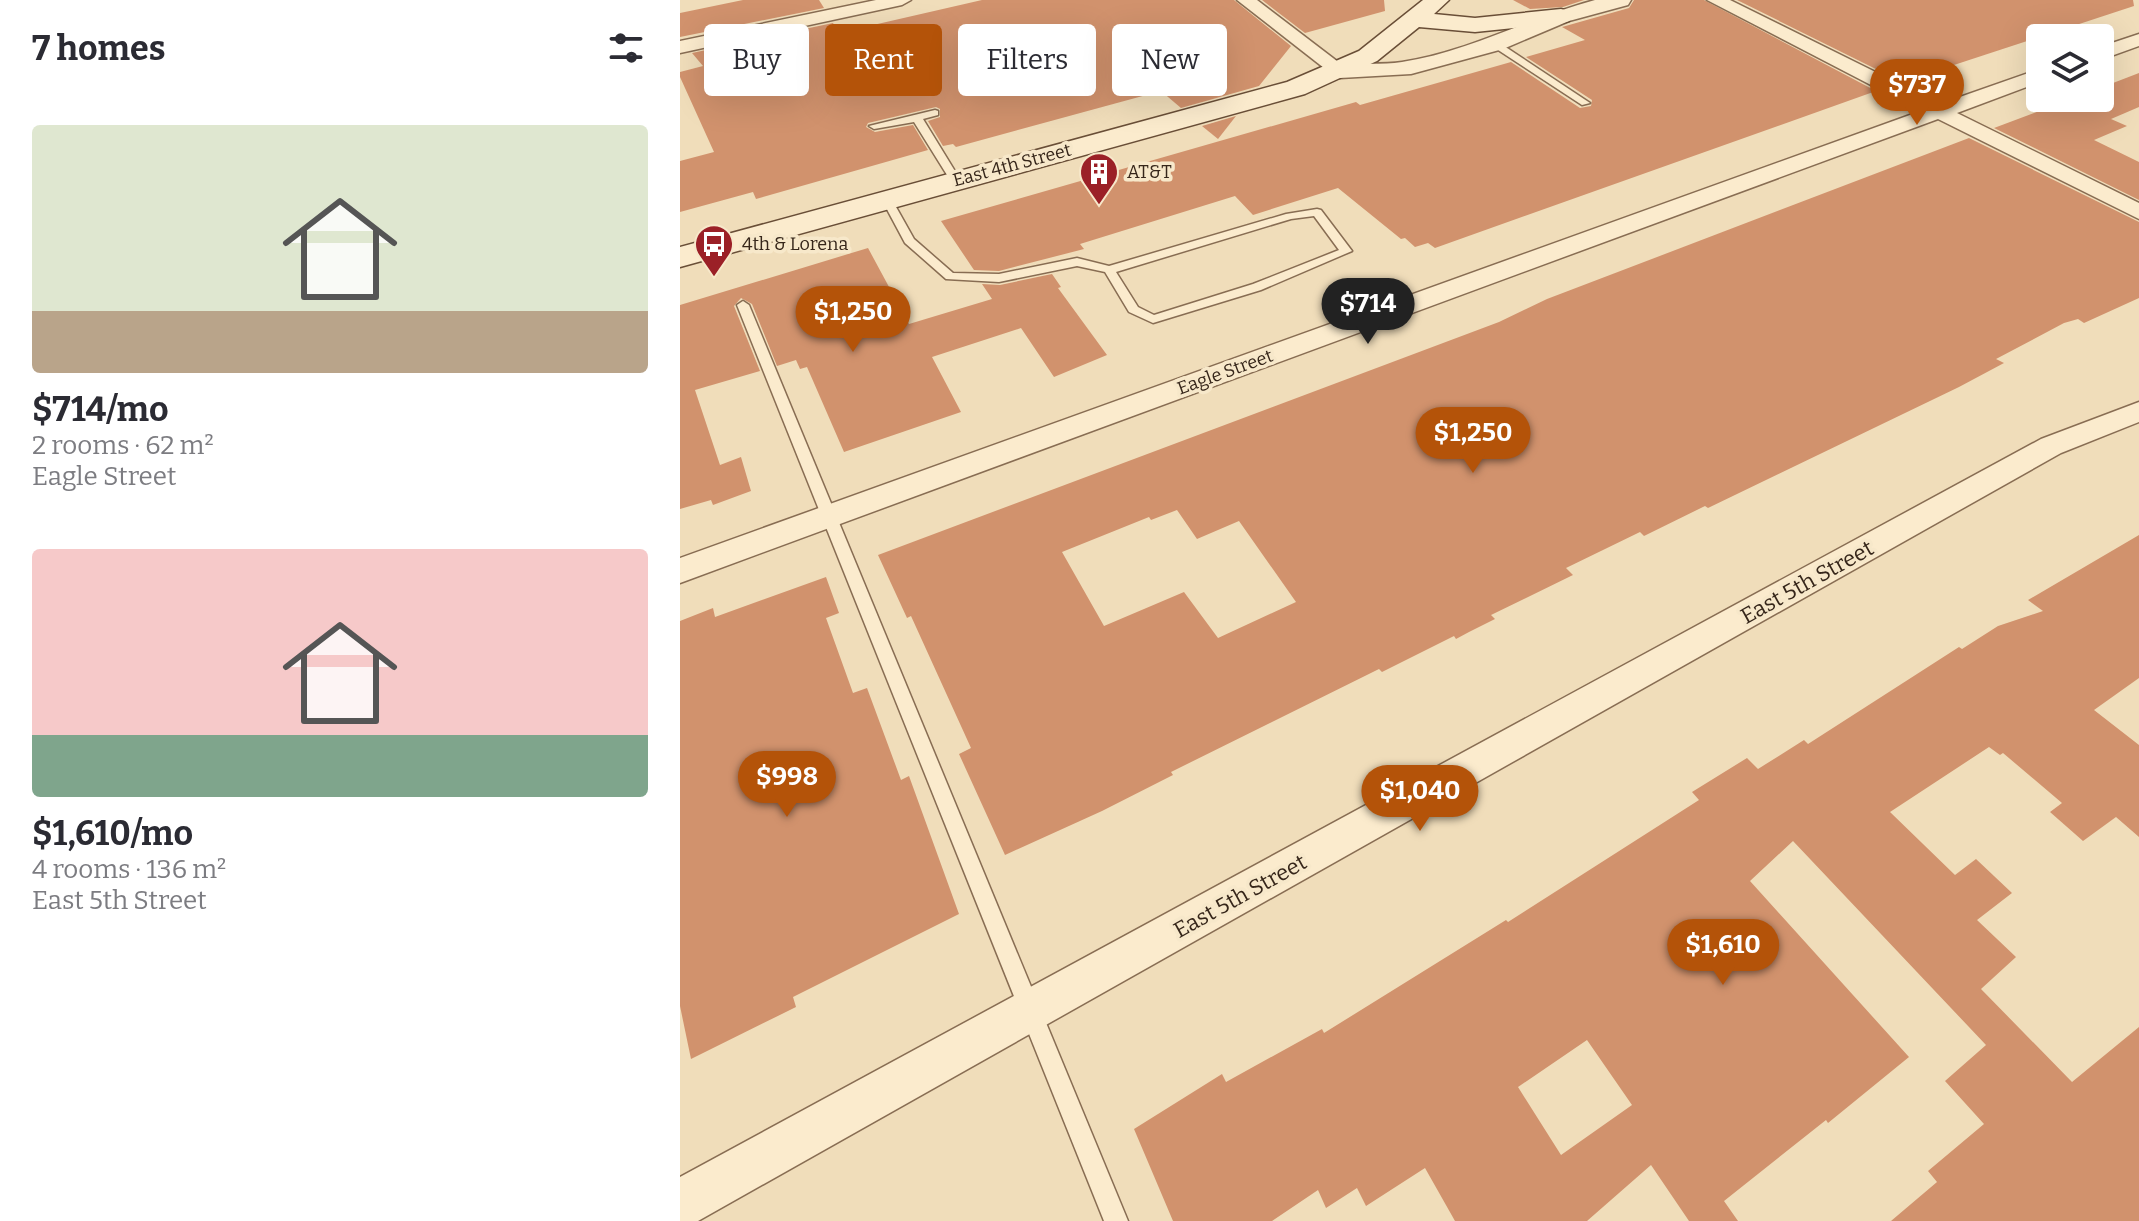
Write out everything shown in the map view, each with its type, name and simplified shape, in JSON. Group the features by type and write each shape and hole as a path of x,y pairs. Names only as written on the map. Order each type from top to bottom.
{"main road":[{"path":"1340,71 1368,56 1437,0"},
{"path":"1414,19 1475,25 1561,16"},
{"name":"East 4th Street","path":"680,257 1296,88 1340,71"}],"street":[{"path":"680,47 902,0"},
{"path":"1246,0 1340,71"},
{"name":"East 4th Street","path":"1340,71 1402,69 1495,44 1561,16 1620,0"},
{"path":"1716,0 2139,212"},
{"path":"2114,49 2139,40"},
{"name":"Eagle Street","path":"680,571 2026,80"},
{"name":"East 5th Street","path":"680,1204 2051,446 2139,390"},
{"name":"East 5th Street","path":"2051,446 2139,411"}],"lane":[{"path":"1495,44 1585,103"},
{"path":"874,126 935,113"},
{"path":"917,118 956,181"},
{"path":"887,200 909,241 950,276 999,278 1077,262 1109,270 1290,216 1317,212 1346,251 1257,287 1153,319 1133,309 1109,270"},
{"path":"743,305 1116,1221"}],"building":[{"path":"743,0 819,0 824,8 745,24 704,24 704,32 680,37 680,13"},
{"path":"982,0 1234,0 1291,46 1259,86 1227,95 1227,24 1112,24 1112,96 1143,96 956,147 953,144 943,146 928,121 940,117 940,109 936,107 868,123 866,127 875,132 913,125 928,150 756,199 753,192 680,212 680,161 714,152 680,77 680,72 703,66 692,53 704,50 704,96 809,96 809,28 825,25 825,96 942,96 942,24 877,24"},
{"path":"1262,0 1384,0 1385,11 1305,33"},
{"path":"1513,0 1584,0 1563,7 1530,9"},
{"path":"1634,0 1704,0 1876,91 1435,248 1428,243 1415,247 1405,238 1401,239 1338,188 1253,215 1235,196 1080,244 1084,249 999,271 974,270 941,221 1356,102 1360,105 1511,62 1580,108 1591,106 1592,100 1526,57 1585,40 1562,27 1629,8"},
{"path":"1737,0 2133,0 2134,6 2079,24 2026,24 2026,41 1902,82"},
{"path":"2139,73 2139,107 2111,119 2127,126 2094,140 2139,162 2139,200 1994,128 2037,112 2114,112 2114,83"},
{"path":"1167,96 1224,96 1181,108"},
{"path":"1236,116 1218,139 1202,126"},
{"path":"1969,138 2139,222 2139,298 2084,323 2078,319 2064,323 1996,359 2004,363 1959,387 1708,508 1705,506 1644,536 1640,532 1566,568 1573,575 1491,615 1495,619 1456,639 1454,636 1382,672 1379,669 1171,772 1173,775 1102,811 1005,855 959,754 971,748 911,616 907,618 878,555 1499,322 1547,299","holes":["1177,510 1197,539 1239,521 1296,602 1218,638 1184,592 1104,626 1062,552 1149,517 1151,520"]},
{"path":"868,248 909,324 992,299 982,284 1000,285 1052,274 1061,287 1058,288 1107,355 1054,377 1021,328 932,357 961,412 844,452 807,367 800,369 796,360 777,366 752,304 741,298 734,306 760,371 695,390 720,465 741,457 751,491 713,505 711,500 680,509 680,305"},
{"path":"2139,535 2139,678 2094,710 2139,745 2139,837 2116,817 2083,841 2050,812 2062,803 2003,753 2000,755 1989,747 1890,812 1955,875 1976,859 2012,893 1977,920 2016,957 1981,989 2072,1082 2139,1027 2139,1221 1891,1221 1937,1182 1928,1171 1984,1124 1945,1081 1986,1045 1793,841 1750,881 1909,1057 1724,1201 1738,1221 1689,1221 1651,1165 1587,1221 1455,1221 1425,1168 1366,1206 1357,1188 1326,1208 1318,1190 1272,1221 1173,1221 1134,1129 1222,1074 1226,1082 1322,1029 1324,1033 1506,920 1508,922 1699,800 1692,792 1747,758 1758,769 1804,740 1808,744 1959,647 1962,649 1998,626 2043,611 2028,600","holes":["1587,1040 1632,1105 1561,1155 1518,1087"]},
{"path":"826,577 839,613 826,618 853,693 867,688 901,780 909,776 959,914 793,997 796,1007 691,1059 680,1006 680,621 713,608 715,617"}],"place":[{"name":"AT&T","path":"1099,206"},
{"name":"4th & Lorena","path":"714,278"}]}
